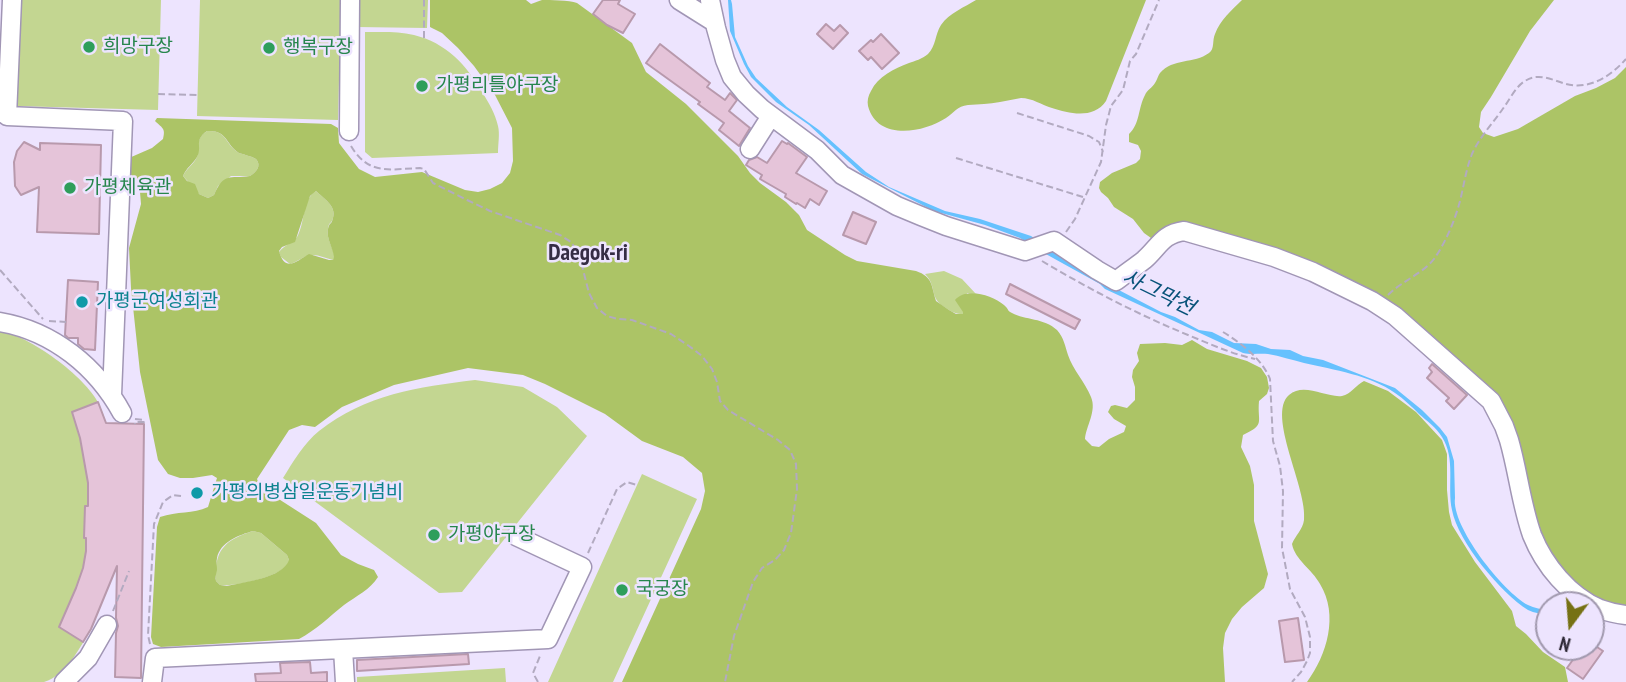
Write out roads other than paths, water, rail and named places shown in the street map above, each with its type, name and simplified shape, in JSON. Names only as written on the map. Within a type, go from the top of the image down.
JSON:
[{"type":"street","points":[[12,0],[8,116],[123,121],[112,395]]},
{"type":"street","points":[[349,131],[350,0]]},
{"type":"street","points":[[679,0],[714,22]]},
{"type":"street","points":[[710,0],[724,60],[732,77],[746,94],[817,150],[842,175],[885,199],[946,226],[1025,251],[1054,241],[1116,281],[1146,258],[1165,237],[1184,231],[1274,257],[1313,272],[1395,316],[1491,401],[1506,433],[1532,535],[1544,559],[1570,590],[1600,609],[1626,615]]},
{"type":"street","points":[[750,149],[771,116]]},
{"type":"street","points":[[0,321],[34,331],[76,356],[94,373],[130,419]]},
{"type":"street","points":[[152,682],[155,658],[548,639],[582,566],[516,536]]},
{"type":"street","points":[[64,682],[88,658],[107,625]]},
{"type":"street","points":[[342,649],[345,682]]},
{"type":"water","points":[[728,0],[731,0],[732,4],[735,37],[756,78],[866,172],[889,187],[945,211],[1031,236],[1113,287],[1199,330],[1212,332],[1234,343],[1290,350],[1395,388],[1422,410],[1447,437],[1454,461],[1456,510],[1461,525],[1493,573],[1518,598],[1535,607],[1535,612],[1506,592],[1482,566],[1463,537],[1452,510],[1450,463],[1446,445],[1434,427],[1398,395],[1351,374],[1272,355],[1243,353],[1105,289],[1020,238],[934,211],[862,174],[809,125],[776,102],[751,77],[730,31]]},
{"type":"place","name":"희망구장","points":[[89,47]]},
{"type":"place","name":"행복구장","points":[[269,48]]},
{"type":"place","name":"가평리틀야구장","points":[[422,86]]},
{"type":"place","name":"가평체육관","points":[[70,188]]},
{"type":"place","name":"가평군여성회관","points":[[82,302]]},
{"type":"place","name":"가평의병삼일운동기념비","points":[[197,493]]},
{"type":"place","name":"가평야구장","points":[[434,535]]},
{"type":"place","name":"국궁장","points":[[622,590]]},
{"type":"district","name":"Daegok-ri","points":[[588,253]]},
{"type":"water label","name":"사그막천","points":[[1158,293]]}]
